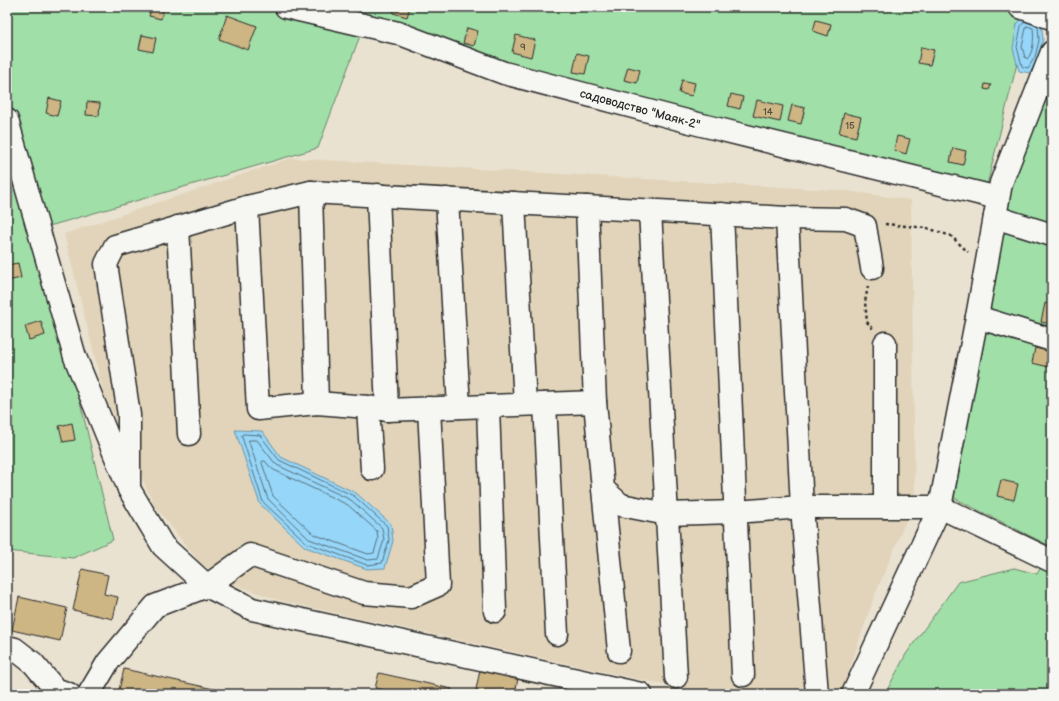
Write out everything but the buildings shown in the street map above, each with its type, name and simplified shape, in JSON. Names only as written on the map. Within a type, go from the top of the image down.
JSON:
[{"type":"street","name":"садоводство \"Маяк-2\"","points":[[286,7],[398,34],[504,73],[698,124],[996,208],[1052,235]]},
{"type":"street","points":[[1020,7],[1051,17]]},
{"type":"street","points":[[853,694],[940,507],[1001,183],[1052,52]]},
{"type":"street","points":[[7,120],[75,357],[129,489],[163,546],[207,586],[252,609],[604,690],[641,694]]},
{"type":"street","points":[[129,489],[130,415],[106,264],[115,246],[178,227],[247,207],[311,192],[787,218],[846,219],[865,226],[872,268]]},
{"type":"street","points":[[311,192],[317,403]]},
{"type":"street","points":[[372,469],[378,409],[378,195]]},
{"type":"street","points":[[447,199],[459,407]]},
{"type":"street","points":[[514,203],[557,634]]},
{"type":"street","points":[[247,207],[258,409],[317,403],[378,409],[595,402]]},
{"type":"street","points":[[587,207],[595,402],[619,651]]},
{"type":"street","points":[[650,210],[676,677]]},
{"type":"street","points":[[722,214],[743,675]]},
{"type":"street","points":[[787,218],[802,507],[817,694]]},
{"type":"street","points":[[178,227],[189,434]]},
{"type":"street","points":[[977,316],[1052,340]]},
{"type":"street","points":[[885,343],[885,507]]},
{"type":"street","points":[[488,406],[495,611]]},
{"type":"street","points":[[88,694],[108,662],[155,606],[207,586],[250,555],[364,593],[411,597],[438,585],[429,408]]},
{"type":"street","points":[[603,489],[621,505],[667,514],[735,512],[802,507],[940,507],[1052,561]]},
{"type":"street","points":[[7,647],[15,649],[34,663],[59,692]]},
{"type":"path","points":[[865,226],[885,224],[927,228],[951,236],[967,252],[987,259]]},
{"type":"path","points":[[872,268],[865,302],[867,322],[885,343]]},
{"type":"shaded area","points":[[291,158],[848,191],[911,200],[915,499],[873,600],[841,694],[706,694],[281,601],[230,583],[199,562],[154,505],[104,394],[64,234]]},
{"type":"green space","points":[[7,7],[1031,7],[984,197],[361,33],[318,148],[39,229],[113,540],[73,558],[7,551]]},
{"type":"green space","points":[[1052,84],[1052,547],[954,498],[1010,180]]},
{"type":"green space","points":[[1052,548],[1052,694],[885,694],[906,654],[958,582],[1014,568],[1037,574]]},
{"type":"water","points":[[1025,15],[1041,21],[1043,39],[1038,59],[1030,73],[1019,71],[1013,48],[1017,24]]},
{"type":"water","points":[[235,430],[262,431],[281,457],[356,493],[391,524],[393,541],[385,568],[367,569],[305,547],[260,504]]}]
